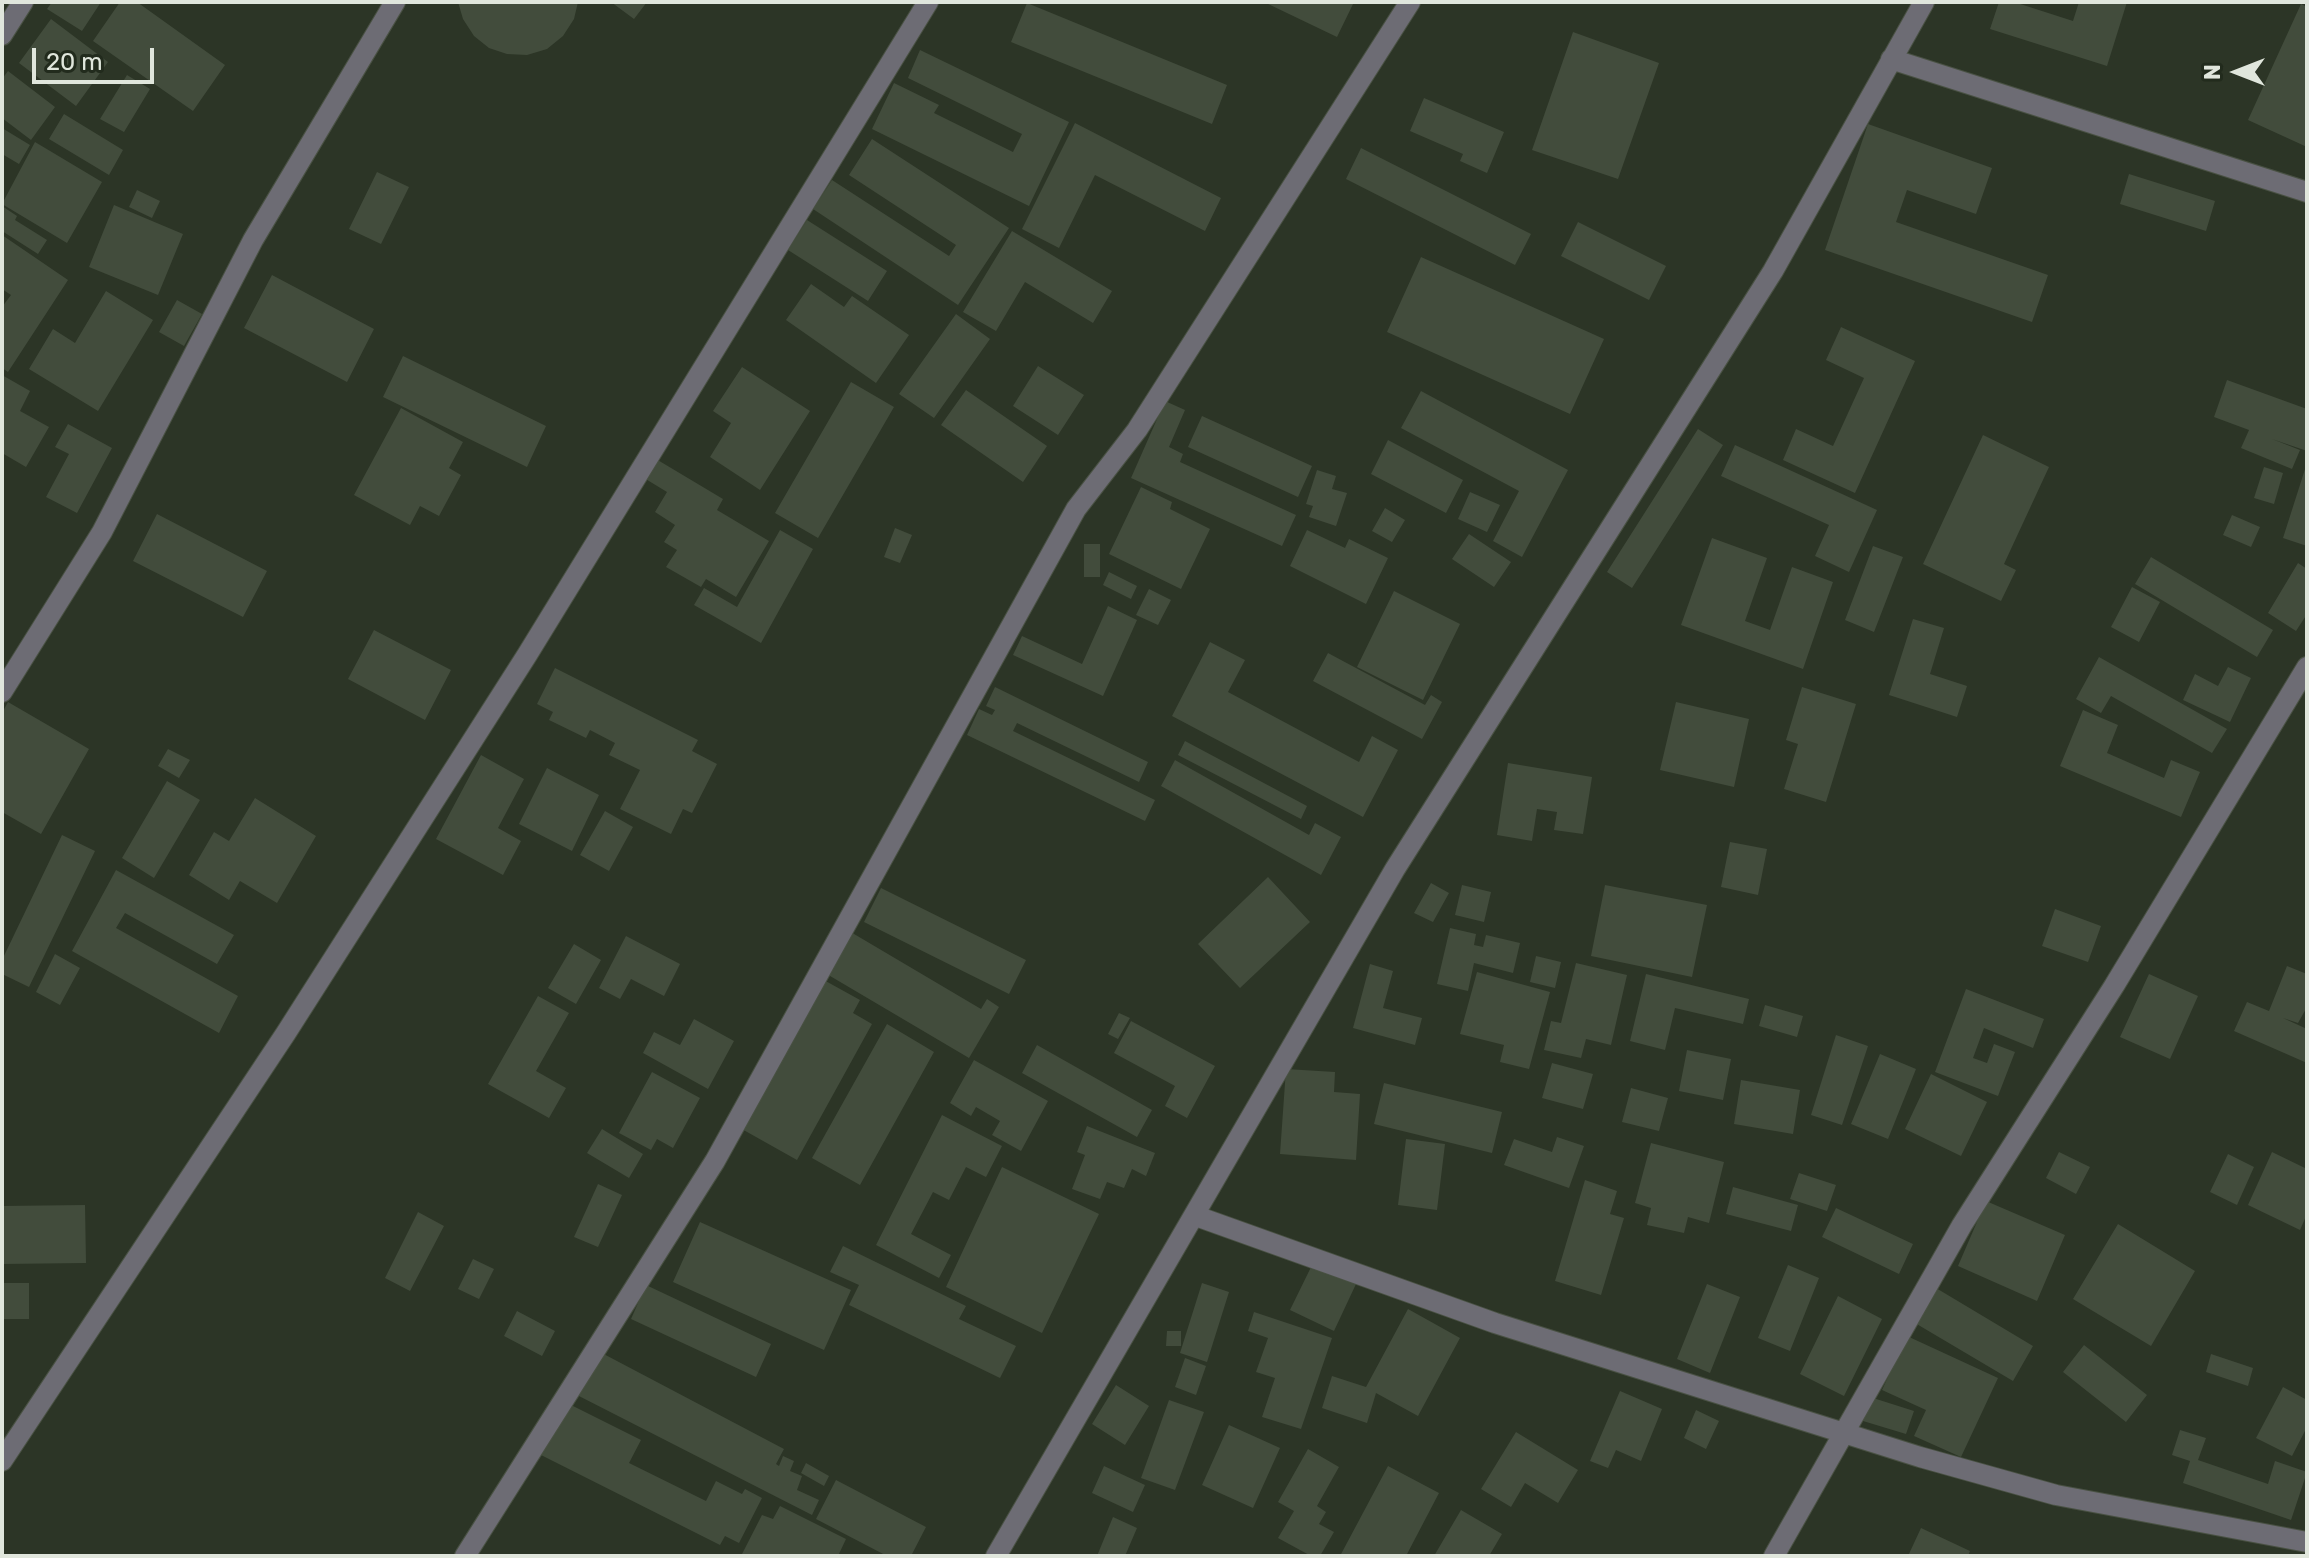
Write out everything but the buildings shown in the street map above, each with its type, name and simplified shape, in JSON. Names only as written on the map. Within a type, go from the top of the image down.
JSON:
[{"type":"street","points":[[2,35],[23,2]]},
{"type":"street","points":[[2,692],[102,532],[253,240],[395,2]]},
{"type":"street","points":[[2,1461],[286,1033],[527,655],[928,2]]},
{"type":"street","points":[[465,1556],[715,1161],[1076,509],[1137,430],[1410,2]]},
{"type":"street","points":[[996,1556],[1395,869],[1773,271],[1924,2]]},
{"type":"street","points":[[1891,59],[2307,192]]},
{"type":"street","points":[[1774,1556],[1962,1225],[2114,986],[2307,667]]},
{"type":"street","points":[[1196,1216],[1495,1323],[2056,1495],[2307,1542]]}]
